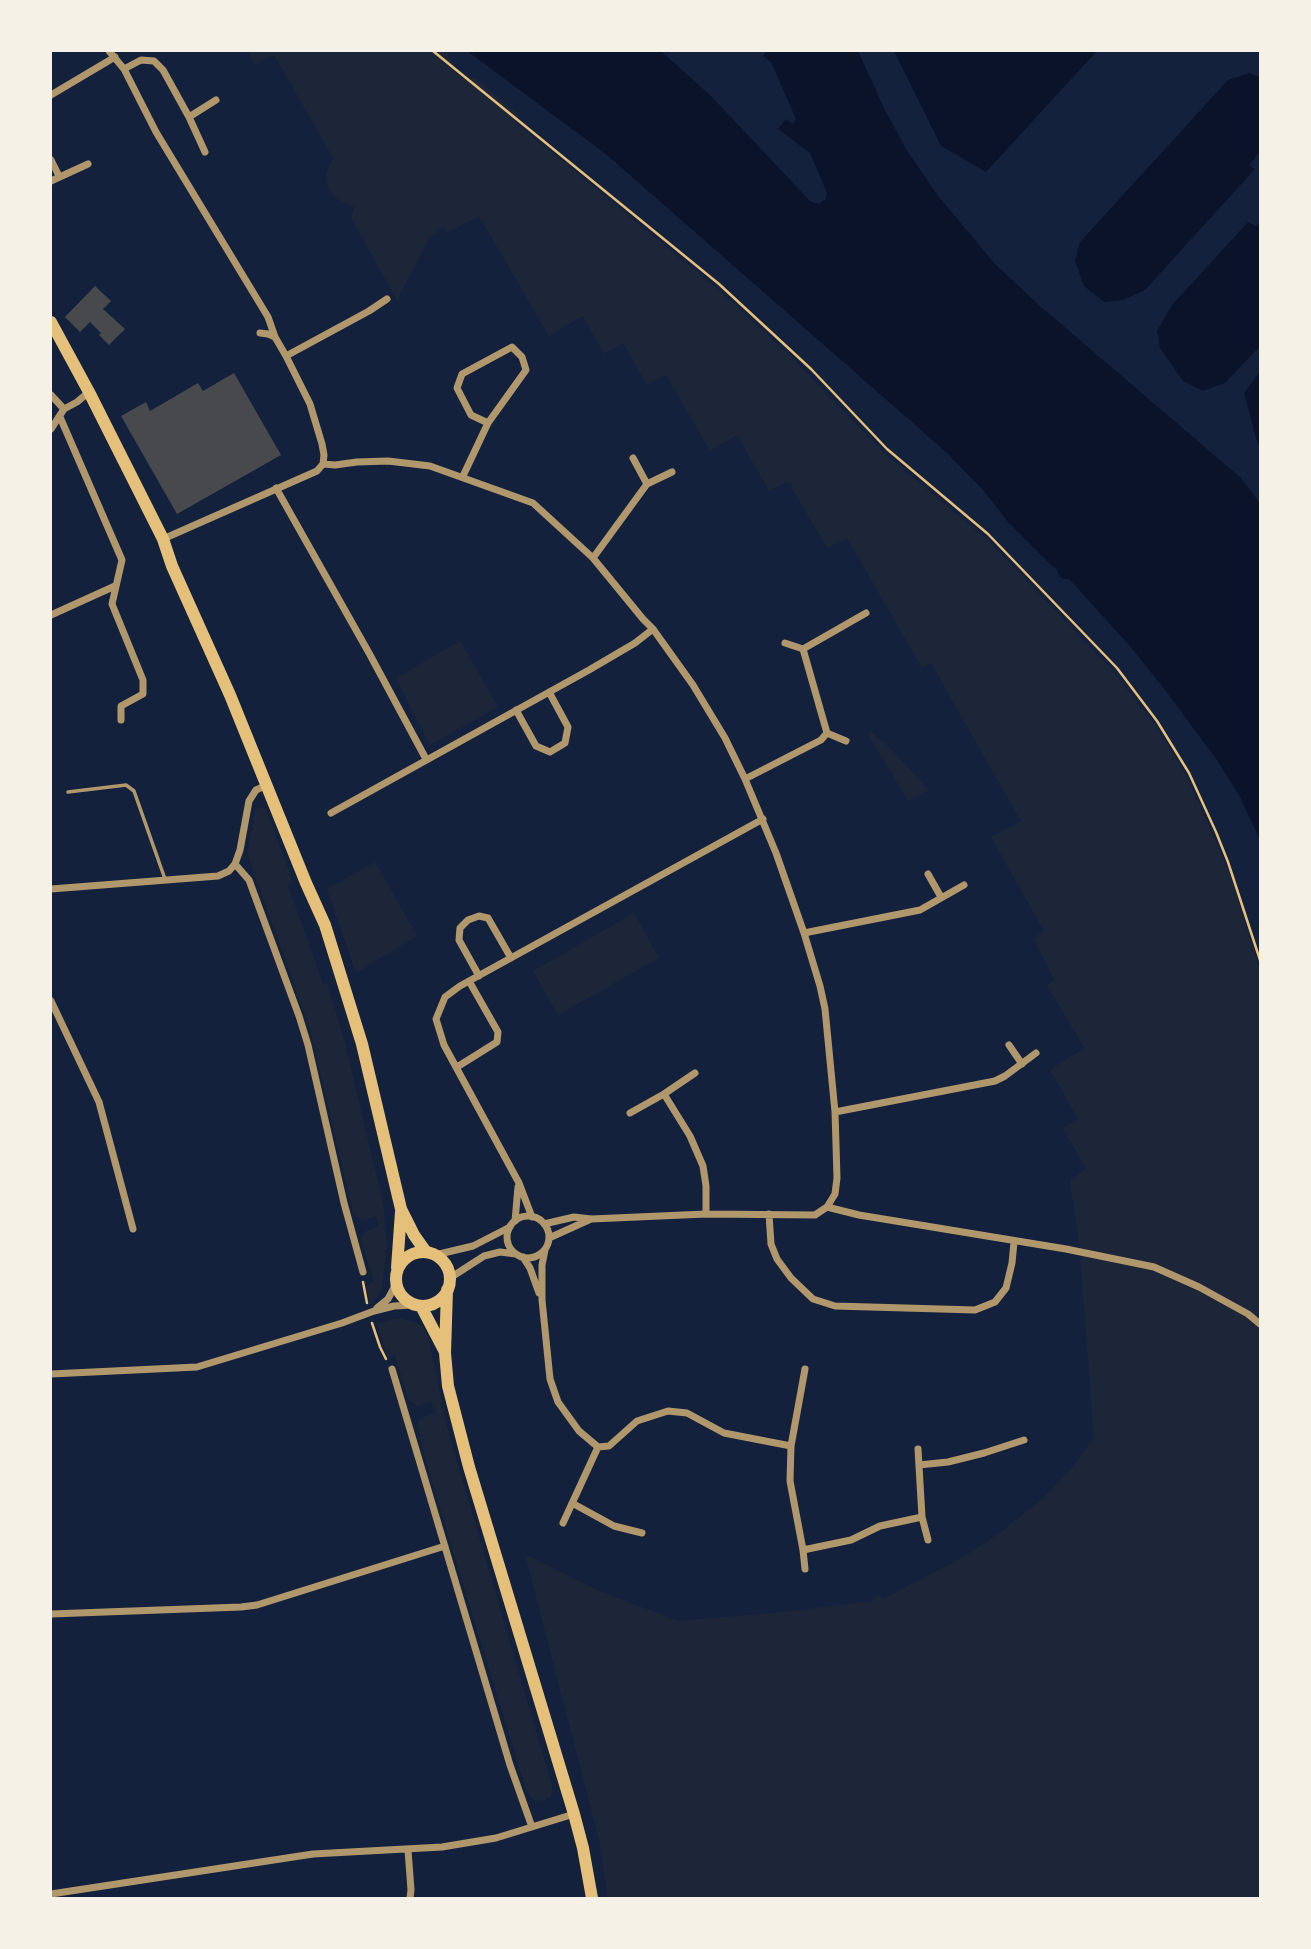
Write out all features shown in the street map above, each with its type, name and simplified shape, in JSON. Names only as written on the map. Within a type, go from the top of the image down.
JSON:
[{"type":"main road","points":[[51,322],[163,539],[172,566],[230,695],[325,925],[354,1014],[401,1209],[414,1235],[446,1265],[449,1284],[445,1353],[448,1386],[469,1467],[574,1814],[592,1898]]},
{"type":"main road","points":[[401,1209],[397,1279],[403,1297],[418,1305],[445,1353]]},
{"type":"main road","points":[[397,1279],[400,1265],[406,1258],[414,1253],[431,1253]]},
{"type":"main road","points":[[418,1305],[436,1303],[449,1284]]},
{"type":"street","points":[[51,95],[112,54],[124,69],[156,132],[268,317],[275,337],[310,404],[322,444],[323,464],[317,471],[163,539]]},
{"type":"street","points":[[124,69],[141,60],[154,61],[163,70],[205,152]]},
{"type":"street","points":[[189,117],[216,100]]},
{"type":"street","points":[[51,160],[59,176]]},
{"type":"street","points":[[51,181],[88,164]]},
{"type":"street","points":[[286,356],[387,299]]},
{"type":"street","points":[[260,334],[275,337]]},
{"type":"street","points":[[463,476],[488,423],[526,370],[522,357],[512,347],[462,374],[457,388],[471,415],[488,423]]},
{"type":"street","points":[[51,429],[64,409],[89,392]]},
{"type":"street","points":[[51,395],[64,409]]},
{"type":"street","points":[[60,417],[122,561],[112,604],[143,680],[143,694],[121,706],[121,720]]},
{"type":"street","points":[[633,458],[648,484]]},
{"type":"street","points":[[323,464],[388,461],[430,466],[463,476],[533,503],[593,558],[653,629],[693,685],[725,738],[763,819],[820,986],[825,1009],[835,1112],[837,1178],[835,1194],[827,1207],[815,1215],[706,1214],[592,1219],[574,1217],[544,1224]]},
{"type":"street","points":[[593,558],[648,484],[672,472]]},
{"type":"street","points":[[276,488],[426,759]]},
{"type":"street","points":[[51,615],[115,586]]},
{"type":"street","points":[[785,643],[803,649],[866,613]]},
{"type":"street","points":[[331,813],[635,643],[653,629]]},
{"type":"street","points":[[803,649],[827,733]]},
{"type":"street","points":[[516,710],[536,746],[550,752],[565,743],[568,727],[549,692]]},
{"type":"street","points":[[745,779],[821,740],[827,733]]},
{"type":"street","points":[[827,733],[846,741]]},
{"type":"street","points":[[51,889],[218,876],[229,871],[235,864],[249,802],[256,790],[267,785]]},
{"type":"street","points":[[532,1217],[519,1183],[444,1045],[436,1019],[445,998],[469,981],[763,819]]},
{"type":"street","points":[[235,864],[249,880],[299,1016],[363,1272]]},
{"type":"street","points":[[928,874],[942,897]]},
{"type":"street","points":[[804,933],[919,910],[964,885]]},
{"type":"street","points":[[479,976],[459,940],[460,928],[468,920],[480,916],[488,918],[511,958]]},
{"type":"street","points":[[457,1067],[497,1042],[498,1032],[469,981]]},
{"type":"street","points":[[51,1001],[99,1102],[133,1229]]},
{"type":"street","points":[[1009,1045],[1021,1064]]},
{"type":"street","points":[[835,1112],[995,1081],[1036,1053]]},
{"type":"street","points":[[630,1113],[695,1073]]},
{"type":"street","points":[[664,1094],[690,1136],[706,1174],[706,1214]]},
{"type":"street","points":[[519,1183],[508,1233],[509,1245],[530,1268],[542,1300]]},
{"type":"street","points":[[827,1207],[1154,1267],[1199,1287],[1248,1314],[1260,1324]]},
{"type":"street","points":[[769,1214],[771,1244],[777,1259],[813,1300],[835,1306],[975,1310],[995,1302],[1006,1288],[1014,1242]]},
{"type":"street","points":[[431,1253],[473,1245],[526,1216],[544,1224],[549,1238],[542,1265],[542,1300],[550,1379],[558,1402],[579,1431],[598,1447],[609,1446],[637,1421],[668,1411],[687,1413],[724,1433],[791,1446]]},
{"type":"street","points":[[549,1238],[592,1219]]},
{"type":"street","points":[[449,1284],[484,1256],[500,1252],[535,1257],[545,1250]]},
{"type":"street","points":[[374,1311],[388,1299],[397,1279]]},
{"type":"street","points":[[51,1374],[197,1367],[374,1311],[394,1306],[418,1305]]},
{"type":"street","points":[[392,1369],[510,1765],[532,1827]]},
{"type":"street","points":[[805,1369],[791,1446],[790,1481],[806,1569]]},
{"type":"street","points":[[919,1465],[948,1462],[1024,1440]]},
{"type":"street","points":[[563,1523],[598,1447]]},
{"type":"street","points":[[918,1449],[922,1517],[928,1540]]},
{"type":"street","points":[[572,1503],[614,1526],[642,1534]]},
{"type":"street","points":[[803,1550],[850,1540],[880,1526],[922,1517]]},
{"type":"street","points":[[51,1615],[257,1605],[445,1546]]},
{"type":"street","points":[[51,1894],[313,1854],[408,1850],[477,1842],[574,1814]]},
{"type":"street","points":[[408,1850],[410,1898]]},
{"type":"lane","points":[[68,792],[126,785],[134,791],[166,881]]},
{"type":"path","points":[[433,51],[719,284],[811,369],[887,449],[988,534],[1117,668],[1157,721],[1189,773],[1224,852],[1260,960]]},
{"type":"shaded area","points":[[247,51],[447,51],[455,72],[463,79],[476,78],[520,116],[515,122],[719,290],[788,354],[884,453],[988,540],[1112,670],[1155,725],[1187,777],[1229,872],[1260,970],[1260,1898],[608,1898],[599,1840],[525,1554],[600,1591],[678,1621],[774,1613],[872,1601],[876,1594],[885,1598],[963,1557],[1040,1501],[1072,1468],[1094,1437],[1079,1241],[1070,1180],[1086,1169],[1063,1128],[1078,1119],[1050,1070],[1084,1048],[1047,985],[1055,981],[1033,938],[1044,931],[991,837],[1021,821],[931,663],[922,668],[847,538],[827,548],[788,481],[769,491],[737,435],[710,451],[666,375],[647,385],[623,343],[604,354],[583,316],[549,336],[479,216],[447,233],[443,227],[430,237],[397,300],[351,218],[354,207],[340,201],[328,187],[327,172],[333,158],[274,55],[255,65]]},
{"type":"shaded area","points":[[467,51],[661,51],[711,96],[811,202],[819,204],[826,199],[827,193],[810,153],[778,129],[786,119],[793,124],[796,119],[771,62],[763,56],[766,51],[858,51],[906,149],[938,196],[994,263],[1039,305],[1241,478],[1260,503],[1260,840],[1239,795],[1217,760],[1129,645],[1069,579],[1059,576],[1056,568],[1008,522],[984,491],[946,452],[607,155]]},
{"type":"shaded area","points":[[894,51],[1097,51],[986,172],[941,146]]},
{"type":"shaded area","points":[[1249,73],[1260,77],[1260,152],[1249,165],[1255,169],[1145,290],[1123,300],[1104,302],[1084,286],[1075,261],[1080,242],[1228,80]]},
{"type":"shaded area","points":[[1248,222],[1256,226],[1260,222],[1260,346],[1225,383],[1203,391],[1183,381],[1160,348],[1157,331],[1172,305]]},
{"type":"shaded area","points":[[1260,372],[1260,446],[1244,393]]},
{"type":"shaded area","points":[[460,641],[498,707],[430,745],[396,678]]},
{"type":"shaded area","points":[[871,732],[887,745],[929,790],[908,801],[868,734]]},
{"type":"shaded area","points":[[263,807],[293,882],[288,885],[323,984],[327,983],[345,1043],[383,1204],[387,1245],[383,1280],[381,1291],[371,1306],[366,1286],[374,1282],[361,1239],[366,1231],[379,1226],[376,1216],[364,1219],[353,1213],[310,1029],[248,856],[255,811]]},
{"type":"shaded area","points":[[375,862],[417,936],[356,973],[327,889]]},
{"type":"shaded area","points":[[634,913],[659,958],[558,1015],[533,971]]},
{"type":"shaded area","points":[[395,1319],[420,1324],[428,1336],[446,1424],[552,1786],[551,1796],[543,1801],[534,1800],[526,1789],[427,1466],[417,1424],[421,1418],[435,1413],[431,1402],[417,1406],[408,1400],[395,1355],[388,1357],[377,1324]]},
{"type":"building","points":[[95,286],[111,301],[103,309],[125,329],[109,345],[90,322],[80,332],[65,317]]},
{"type":"building","points":[[234,373],[281,455],[177,514],[121,416],[146,402],[150,411],[198,383],[203,391]]}]
